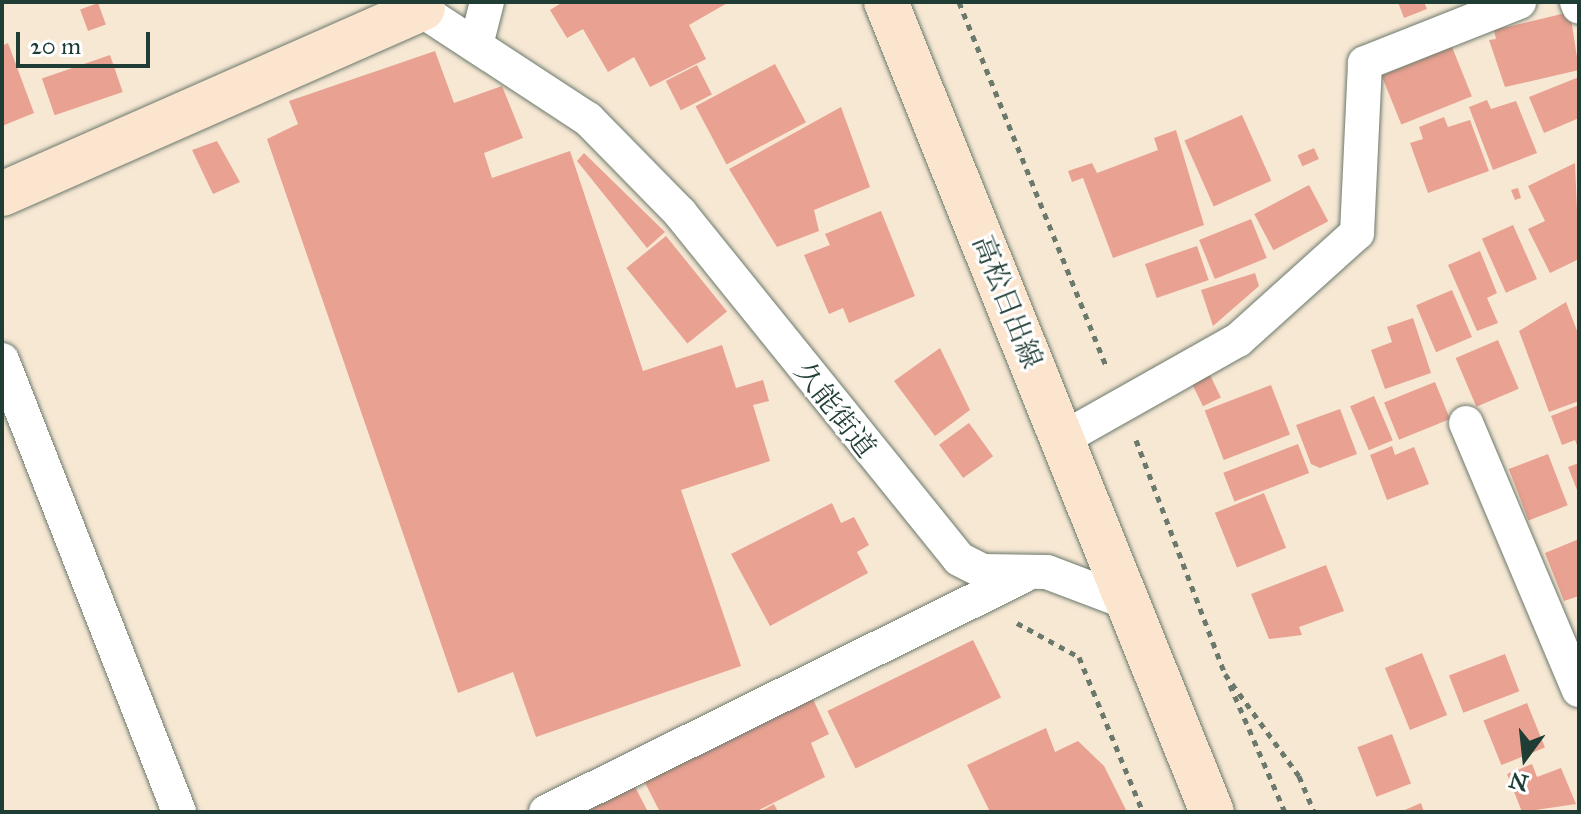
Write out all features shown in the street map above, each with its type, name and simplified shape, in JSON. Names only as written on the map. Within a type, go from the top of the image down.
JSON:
[{"type":"main road","name":"高松日出線","points":[[886,2],[1126,602]]},
{"type":"main road","points":[[2,194],[416,5]]},
{"type":"main road","points":[[1126,602],[1212,812]]},
{"type":"street","points":[[476,45],[487,2]]},
{"type":"street","points":[[1062,439],[1238,340],[1357,233],[1365,63],[1519,2]]},
{"type":"street","name":"久能街道","points":[[416,5],[588,119],[680,213],[934,537],[983,571],[1068,578],[1126,602]]},
{"type":"street","points":[[2,360],[179,812]]},
{"type":"street","points":[[1466,423],[1579,690]]},
{"type":"street","points":[[546,812],[1029,573]]},
{"type":"path","points":[[1004,618],[1066,644],[1079,657],[1143,812]]},
{"type":"path","points":[[1225,674],[1285,812]]},
{"type":"building","points":[[563,2],[729,2],[689,25],[706,59],[650,87],[634,57],[608,72],[583,29],[567,38],[550,10]]},
{"type":"building","points":[[1398,2],[1424,2],[1427,9],[1404,18]]},
{"type":"building","points":[[98,3],[106,25],[88,31],[80,9]]},
{"type":"building","points":[[1570,12],[1579,70],[1505,87],[1489,40],[1496,39],[1494,30]]},
{"type":"building","points":[[8,43],[34,113],[2,126],[2,46]]},
{"type":"building","points":[[1452,47],[1472,96],[1401,125],[1382,75]]},
{"type":"building","points":[[435,51],[454,103],[502,86],[523,138],[484,153],[492,178],[570,151],[643,371],[722,345],[736,388],[763,380],[769,401],[753,405],[770,461],[681,490],[741,666],[536,737],[513,672],[458,693],[267,139],[298,124],[289,101]]},
{"type":"building","points":[[110,55],[123,92],[55,115],[42,78]]},
{"type":"building","points":[[775,64],[806,122],[727,165],[696,106]]},
{"type":"building","points":[[697,65],[712,94],[681,110],[666,81]]},
{"type":"building","points":[[1579,77],[1579,118],[1544,133],[1529,97]]},
{"type":"building","points":[[1487,100],[1491,109],[1516,101],[1537,153],[1493,170],[1469,107]]},
{"type":"building","points":[[841,107],[870,187],[814,210],[819,231],[777,247],[729,169]]},
{"type":"building","points":[[1242,115],[1271,181],[1214,206],[1184,141]]},
{"type":"building","points":[[1444,117],[1448,127],[1470,120],[1489,171],[1428,193],[1410,143],[1423,139],[1419,127]]},
{"type":"building","points":[[1176,130],[1204,225],[1113,258],[1083,178],[1072,182],[1068,171],[1092,163],[1097,173],[1158,150],[1154,138]]},
{"type":"building","points":[[217,141],[240,182],[213,194],[192,150]]},
{"type":"building","points":[[1314,148],[1319,159],[1302,166],[1298,155]]},
{"type":"building","points":[[584,153],[665,232],[647,248],[577,161]]},
{"type":"building","points":[[1575,163],[1579,259],[1550,273],[1528,229],[1545,221],[1528,186]]},
{"type":"building","points":[[1309,185],[1328,221],[1274,250],[1254,214]]},
{"type":"building","points":[[1518,188],[1521,198],[1515,200],[1511,190]]},
{"type":"building","points":[[881,211],[915,296],[849,323],[843,308],[829,314],[804,255],[830,245],[825,234]]},
{"type":"building","points":[[1251,219],[1267,258],[1215,279],[1199,240]]},
{"type":"building","points":[[1513,225],[1537,279],[1506,293],[1482,239]]},
{"type":"building","points":[[666,236],[727,311],[687,343],[626,268]]},
{"type":"building","points":[[1197,246],[1209,280],[1157,298],[1145,264]]},
{"type":"building","points":[[1480,251],[1497,293],[1487,298],[1498,323],[1477,331],[1448,265]]},
{"type":"building","points":[[1255,273],[1259,286],[1213,326],[1201,290]]},
{"type":"building","points":[[1452,290],[1472,337],[1436,352],[1416,305]]},
{"type":"building","points":[[1566,302],[1579,336],[1579,401],[1549,412],[1519,331]]},
{"type":"building","points":[[1413,318],[1431,373],[1385,389],[1371,350],[1392,342],[1387,327]]},
{"type":"building","points":[[1498,340],[1519,389],[1476,407],[1456,358]]},
{"type":"building","points":[[940,348],[970,410],[935,436],[894,381]]},
{"type":"building","points":[[1210,375],[1221,397],[1203,406],[1192,384]]},
{"type":"building","points":[[1435,382],[1450,419],[1399,440],[1384,403]]},
{"type":"building","points":[[1271,385],[1290,434],[1224,460],[1205,410]]},
{"type":"building","points":[[1374,396],[1393,440],[1369,450],[1350,406]]},
{"type":"building","points":[[1579,405],[1579,450],[1575,440],[1562,445],[1551,416]]},
{"type":"building","points":[[1340,409],[1357,454],[1320,468],[1311,464],[1296,425]]},
{"type":"building","points":[[969,423],[993,456],[963,478],[939,445]]},
{"type":"building","points":[[1298,444],[1309,473],[1234,502],[1223,473]]},
{"type":"building","points":[[1392,446],[1395,455],[1414,447],[1429,484],[1387,500],[1370,455]]},
{"type":"building","points":[[1548,454],[1568,505],[1528,520],[1509,469]]},
{"type":"building","points":[[1579,463],[1579,495],[1568,467]]},
{"type":"building","points":[[1264,493],[1286,548],[1237,568],[1215,513]]},
{"type":"building","points":[[832,503],[841,523],[854,517],[869,545],[857,552],[868,573],[770,626],[731,554]]},
{"type":"building","points":[[1579,539],[1579,596],[1564,601],[1545,553]]},
{"type":"building","points":[[1326,565],[1344,611],[1299,627],[1302,635],[1269,639],[1251,594]]},
{"type":"building","points":[[973,640],[1001,698],[855,769],[827,711]]},
{"type":"building","points":[[1422,653],[1447,715],[1410,730],[1385,668]]},
{"type":"building","points":[[1505,654],[1519,691],[1463,713],[1449,676]]},
{"type":"building","points":[[813,699],[829,734],[811,743],[825,777],[755,812],[660,812],[640,773]]},
{"type":"building","points":[[1527,703],[1545,748],[1501,765],[1483,721]]},
{"type":"building","points":[[1046,728],[1055,752],[1078,741],[1104,766],[1127,812],[990,812],[967,765]]},
{"type":"building","points":[[1392,734],[1411,783],[1376,797],[1357,747]]},
{"type":"building","points":[[1532,764],[1537,777],[1561,768],[1576,804],[1522,812],[1507,774]]},
{"type":"building","points":[[630,777],[648,812],[560,812]]},
{"type":"building","points":[[1421,803],[1424,812],[1400,812]]},
{"type":"building","points":[[774,804],[778,812],[759,812]]}]
